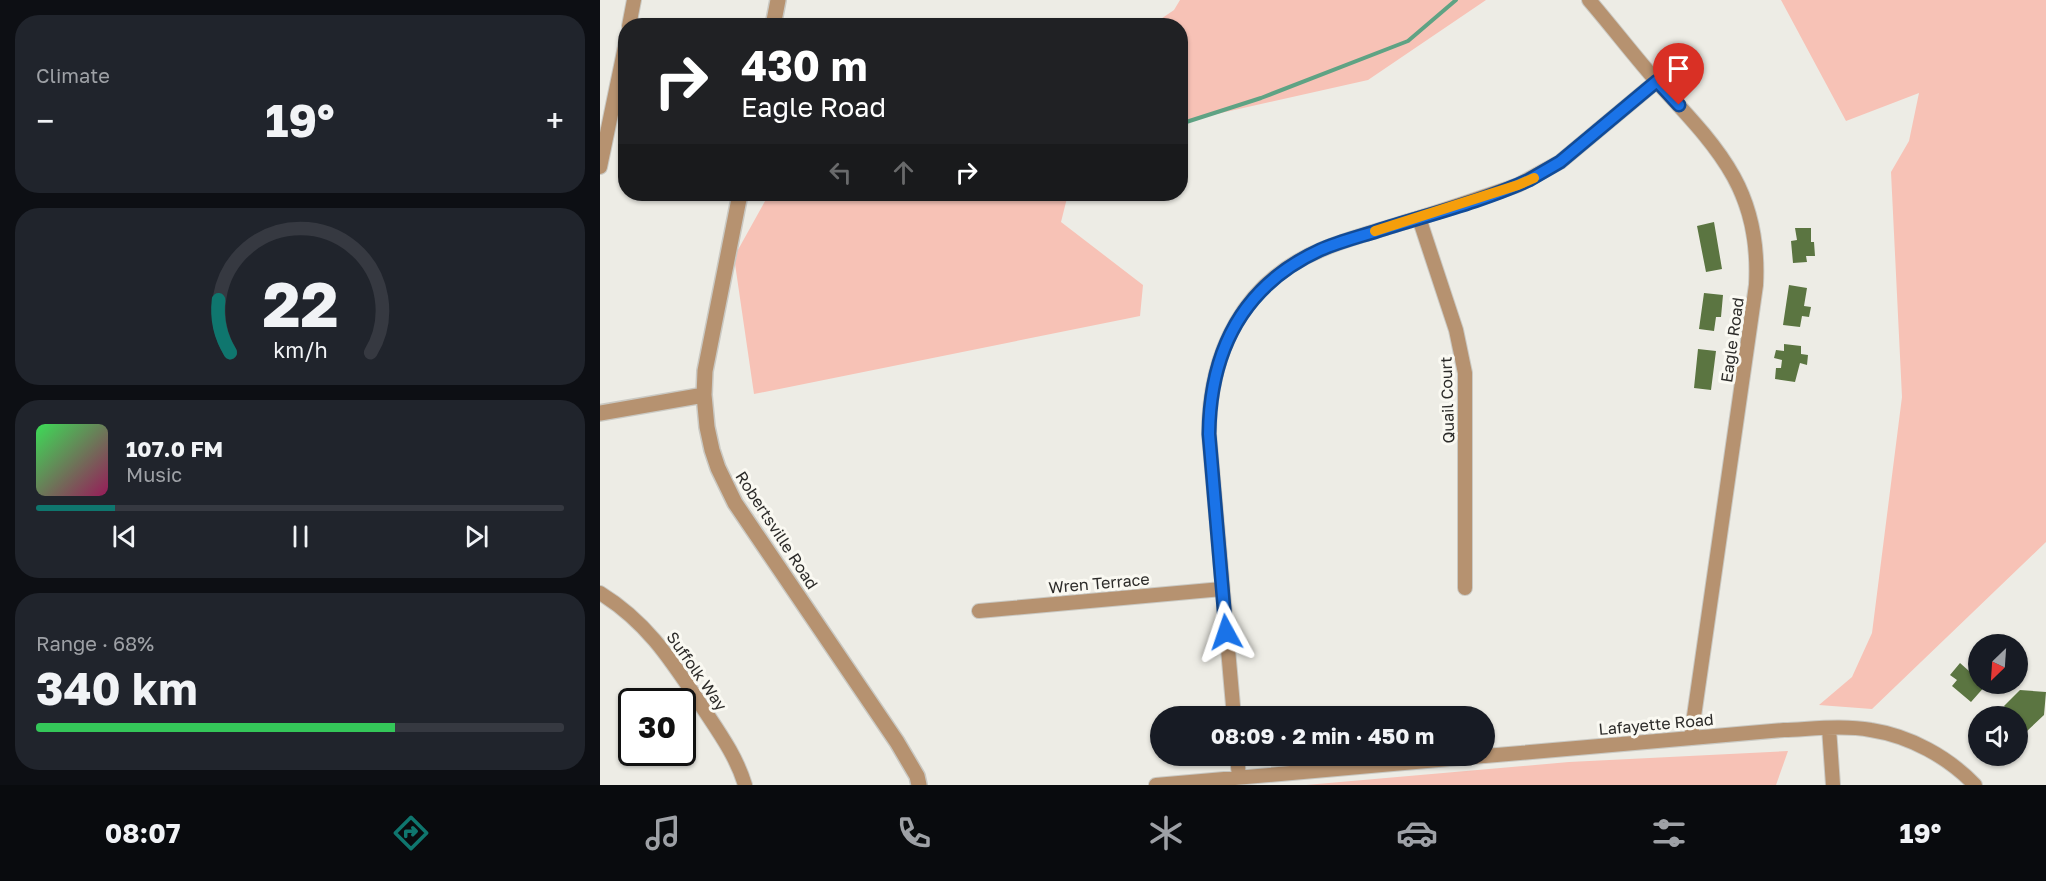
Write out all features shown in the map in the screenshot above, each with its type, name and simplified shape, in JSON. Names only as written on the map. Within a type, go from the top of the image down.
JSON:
[{"type":"street","points":[[631,18],[634,0]]},
{"type":"street","points":[[775,18],[778,0]]},
{"type":"street","name":"Eagle Road","points":[[1589,0],[1725,159],[1751,216],[1758,263],[1691,737]]},
{"type":"street","points":[[600,167],[606,109],[618,69]]},
{"type":"street","points":[[1233,706],[1209,434],[1209,409],[1217,365],[1235,325],[1250,303],[1270,282],[1294,264],[1322,249],[1518,185],[1544,172],[1560,162],[1657,81]]},
{"type":"street","name":"Robertsville Road","points":[[739,201],[705,370],[704,395],[712,450],[735,503],[897,742],[917,776],[919,785]]},
{"type":"street","name":"Quail Court","points":[[1419,218],[1456,330],[1464,363],[1465,588]]},
{"type":"street","points":[[600,413],[704,395]]},
{"type":"street","name":"Wren Terrace","points":[[979,611],[1222,589]]},
{"type":"street","name":"Suffolk Way","points":[[600,593],[635,618],[665,652],[731,750],[745,785]]},
{"type":"street","points":[[1829,728],[1833,785]]},
{"type":"street","name":"Lafayette Road","points":[[1495,755],[1691,737],[1829,728],[1869,729],[1903,739],[1940,757],[1975,785]]},
{"type":"street","points":[[1238,766],[1239,777]]},
{"type":"street","name":"Lafayette Road","points":[[1156,785],[1367,766]]},
{"type":"shaded area","points":[[1180,0],[1486,0],[1368,80],[1188,120],[1188,18],[1162,18],[1174,10]]},
{"type":"shaded area","points":[[1781,0],[2046,0],[2046,542],[1872,709],[1819,705],[1852,677],[1872,633],[1902,397],[1891,172],[1909,141],[1919,93],[1846,121]]},
{"type":"shaded area","points":[[765,201],[1066,201],[1061,222],[1143,285],[1140,316],[754,394],[734,257]]},
{"type":"shaded area","points":[[1788,751],[1776,785],[1306,785],[1569,762]]},
{"type":"building","points":[[1714,222],[1722,269],[1706,272],[1697,226]]},
{"type":"building","points":[[1795,228],[1811,228],[1811,242],[1814,242],[1815,256],[1806,256],[1807,262],[1793,263],[1791,241],[1797,240]]},
{"type":"building","points":[[1789,285],[1807,288],[1804,306],[1811,307],[1809,317],[1802,316],[1800,327],[1783,325]]},
{"type":"building","points":[[1704,293],[1723,295],[1721,317],[1716,317],[1714,331],[1699,329]]},
{"type":"building","points":[[1784,344],[1801,346],[1801,354],[1808,355],[1807,365],[1800,363],[1795,382],[1775,379],[1776,368],[1781,368],[1782,360],[1774,358],[1776,350],[1784,351]]},
{"type":"building","points":[[1698,349],[1716,351],[1711,390],[1694,388]]},
{"type":"building","points":[[1960,663],[1968,670],[1968,694],[1978,694],[1971,702],[1952,686],[1957,680],[1950,675]]},
{"type":"building","points":[[2028,691],[2046,692],[2044,715],[2028,730],[2028,706],[2004,706],[2016,694],[2028,694]]},
{"type":"waterway","points":[[1188,121],[1261,98],[1408,41],[1456,0]]},
{"type":"slow traffic","points":[[1375,231],[1534,178]]},
{"type":"route","points":[[1226,632],[1209,434],[1209,409],[1212,384],[1219,358],[1235,325],[1250,303],[1283,271],[1322,249],[1498,192],[1544,172],[1560,162],[1657,81],[1679,105]]}]
